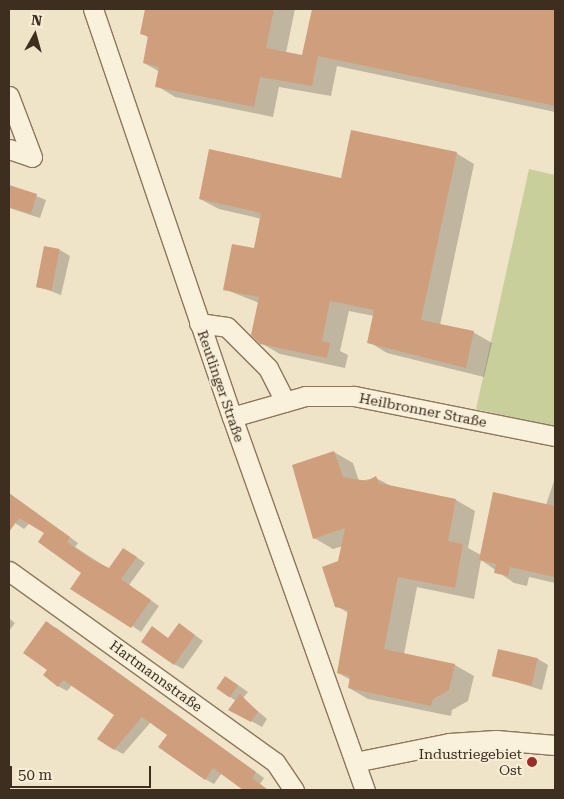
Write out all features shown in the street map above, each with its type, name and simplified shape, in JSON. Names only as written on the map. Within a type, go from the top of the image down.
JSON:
[{"type":"street","name":"Reutlinger Straße","points":[[93,9],[232,418],[365,790]]},
{"type":"street","points":[[9,96],[32,157],[9,149]]},
{"type":"street","points":[[199,323],[227,327],[268,368],[285,402]]},
{"type":"street","name":"Heilbronner Straße","points":[[232,418],[305,396],[354,396],[555,436]]},
{"type":"street","name":"Hartmannstraße","points":[[9,571],[275,762],[294,790]]},
{"type":"street","points":[[355,762],[449,743],[496,740],[555,745]]},
{"type":"green space","points":[[529,169],[555,175],[555,427],[476,409]]},
{"type":"building","points":[[145,9],[274,9],[266,48],[302,55],[312,9],[555,9],[555,106],[318,56],[312,86],[260,77],[254,107],[155,87],[159,67],[143,63],[148,36],[140,34]]},
{"type":"building","points":[[351,130],[457,152],[421,320],[474,331],[466,368],[367,343],[374,310],[330,301],[322,341],[330,343],[327,358],[260,344],[251,335],[259,297],[223,290],[232,244],[254,248],[261,213],[199,199],[209,149],[341,178]]},
{"type":"building","points":[[9,185],[37,194],[31,214],[9,207]]},
{"type":"building","points":[[44,246],[60,249],[52,290],[36,287]]},
{"type":"building","points":[[334,451],[343,477],[367,481],[376,476],[379,483],[456,499],[448,541],[463,544],[455,588],[398,577],[384,649],[455,664],[449,690],[433,699],[431,706],[348,688],[350,676],[337,673],[348,610],[335,607],[322,567],[338,561],[345,528],[313,539],[292,465]]},
{"type":"building","points":[[493,492],[555,506],[555,577],[510,567],[508,576],[494,573],[496,564],[479,560]]},
{"type":"building","points":[[9,493],[70,537],[67,542],[91,559],[109,568],[123,548],[137,557],[121,579],[151,600],[131,628],[70,589],[81,573],[38,542],[44,533],[19,518],[9,532]]},
{"type":"building","points":[[46,621],[256,772],[252,778],[268,790],[243,790],[213,768],[205,780],[158,747],[167,735],[142,717],[114,750],[97,739],[114,715],[63,680],[58,687],[43,675],[47,670],[23,653]]},
{"type":"building","points":[[179,623],[195,635],[174,665],[141,642],[152,626],[168,638]]},
{"type":"building","points":[[498,649],[538,658],[532,686],[492,676]]},
{"type":"building","points":[[225,676],[238,685],[230,697],[216,688]]},
{"type":"building","points":[[240,694],[258,712],[251,722],[228,710]]},
{"type":"place","name":"Industriegebiet Ost","points":[[532,762]]}]
